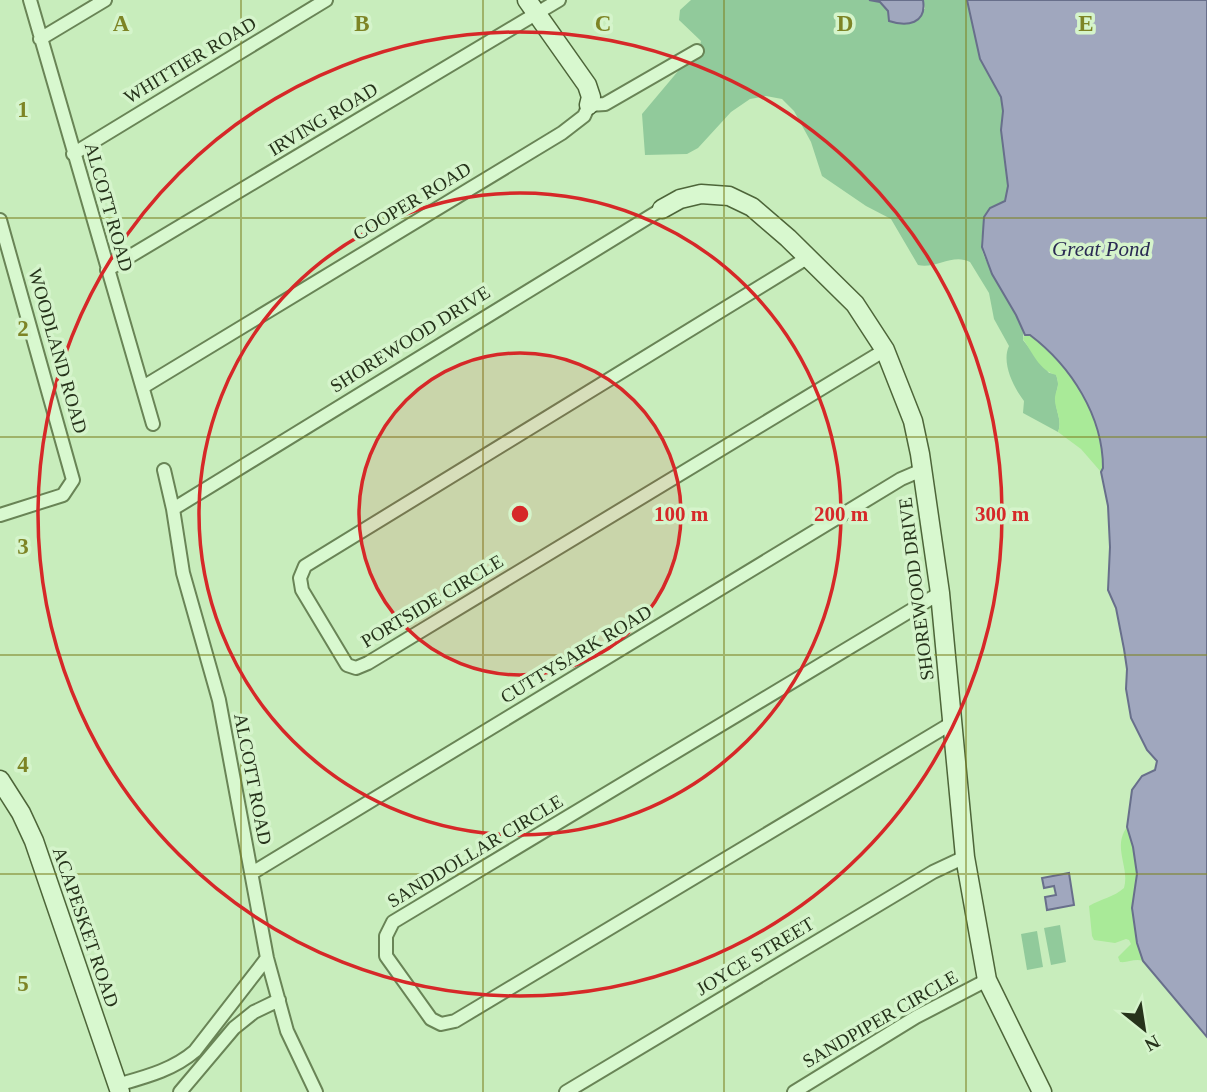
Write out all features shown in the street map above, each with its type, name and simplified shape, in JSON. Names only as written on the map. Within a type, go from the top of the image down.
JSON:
[{"type":"street","name":"ALCOTT ROAD","points":[[30,0],[153,424]]},
{"type":"street","points":[[40,39],[105,0]]},
{"type":"street","name":"WHITTIER ROAD","points":[[73,153],[327,0]]},
{"type":"street","name":"IRVING ROAD","points":[[107,270],[532,7],[559,0]]},
{"type":"street","points":[[532,7],[587,85],[591,97],[589,105],[606,104],[697,51]]},
{"type":"street","name":"COOPER ROAD","points":[[143,387],[562,133],[584,116],[589,105]]},
{"type":"street","name":"SHOREWOOD DRIVE","points":[[173,509],[680,199],[701,194],[729,196],[752,207],[788,238],[855,304],[885,350],[913,421],[940,593],[965,857],[987,980],[1036,1090]]},
{"type":"street","name":"WOODLAND ROAD","points":[[0,220],[73,473],[73,480],[67,491],[52,500],[0,515]]},
{"type":"street","name":"PORTSIDE CIRCLE","points":[[807,258],[304,566],[300,578],[302,590],[347,665],[356,668],[368,663],[885,350]]},
{"type":"street","name":"ALCOTT ROAD","points":[[164,470],[183,573],[219,700],[267,958],[287,1031],[316,1092]]},
{"type":"street","name":"CUTTYSARK ROAD","points":[[252,873],[901,479],[922,470]]},
{"type":"street","name":"SANDDOLLAR CIRCLE","points":[[940,593],[393,922],[386,936],[386,956],[431,1019],[441,1024],[455,1021],[952,723]]},
{"type":"street","name":"ACAPESKET ROAD","points":[[0,780],[21,813],[34,841],[118,1088]]},
{"type":"street","name":"JOYCE STREET","points":[[566,1092],[921,879],[965,857]]},
{"type":"street","points":[[118,1088],[184,1061],[195,1051],[267,958]]},
{"type":"street","name":"SANDPIPER CIRCLE","points":[[794,1092],[916,1017],[987,980]]},
{"type":"street","points":[[180,1092],[233,1028],[254,1012],[279,1000]]},
{"type":"shaded area","points":[[691,0],[875,0],[888,11],[925,9],[923,0],[967,0],[973,29],[1001,97],[1001,130],[1008,186],[1005,201],[992,208],[985,218],[982,250],[1014,308],[1023,331],[1023,340],[1049,373],[1056,374],[1056,401],[1060,423],[1058,432],[1023,413],[1024,401],[1016,389],[1008,367],[1009,346],[994,319],[989,293],[970,262],[957,259],[918,265],[891,219],[866,206],[822,176],[811,142],[794,111],[782,99],[766,96],[750,99],[731,112],[698,148],[687,154],[645,155],[642,114],[700,45],[701,41],[679,20],[680,10]]},
{"type":"shaded area","points":[[1060,925],[1066,962],[1051,965],[1044,928]]},
{"type":"shaded area","points":[[1037,931],[1043,967],[1027,970],[1021,934]]},
{"type":"sand","points":[[1025,335],[1030,335],[1045,347],[1082,394],[1091,411],[1102,449],[1101,472],[1081,449],[1058,432],[1060,423],[1055,401],[1058,384],[1056,375],[1045,370],[1037,360],[1023,339]]},
{"type":"sand","points":[[1127,827],[1137,874],[1132,908],[1137,943],[1143,961],[1120,962],[1118,957],[1131,944],[1129,940],[1115,943],[1094,940],[1089,906],[1124,888],[1121,842]]},
{"type":"water","points":[[869,0],[923,0],[922,14],[914,22],[896,23],[889,21],[888,11],[880,2]]},
{"type":"water","name":"Great Pond","points":[[967,0],[1207,0],[1207,1037],[1143,961],[1137,943],[1132,908],[1137,874],[1127,827],[1132,790],[1142,776],[1155,770],[1157,761],[1147,750],[1131,718],[1124,649],[1116,608],[1108,590],[1110,547],[1108,506],[1101,472],[1102,449],[1091,411],[1082,394],[1045,347],[1030,335],[1025,335],[992,274],[982,247],[984,217],[990,208],[1005,201],[1008,186],[1001,130],[1001,97],[980,59]]},
{"type":"water","points":[[1069,873],[1074,905],[1047,910],[1045,897],[1056,895],[1054,886],[1044,888],[1042,878]]}]
